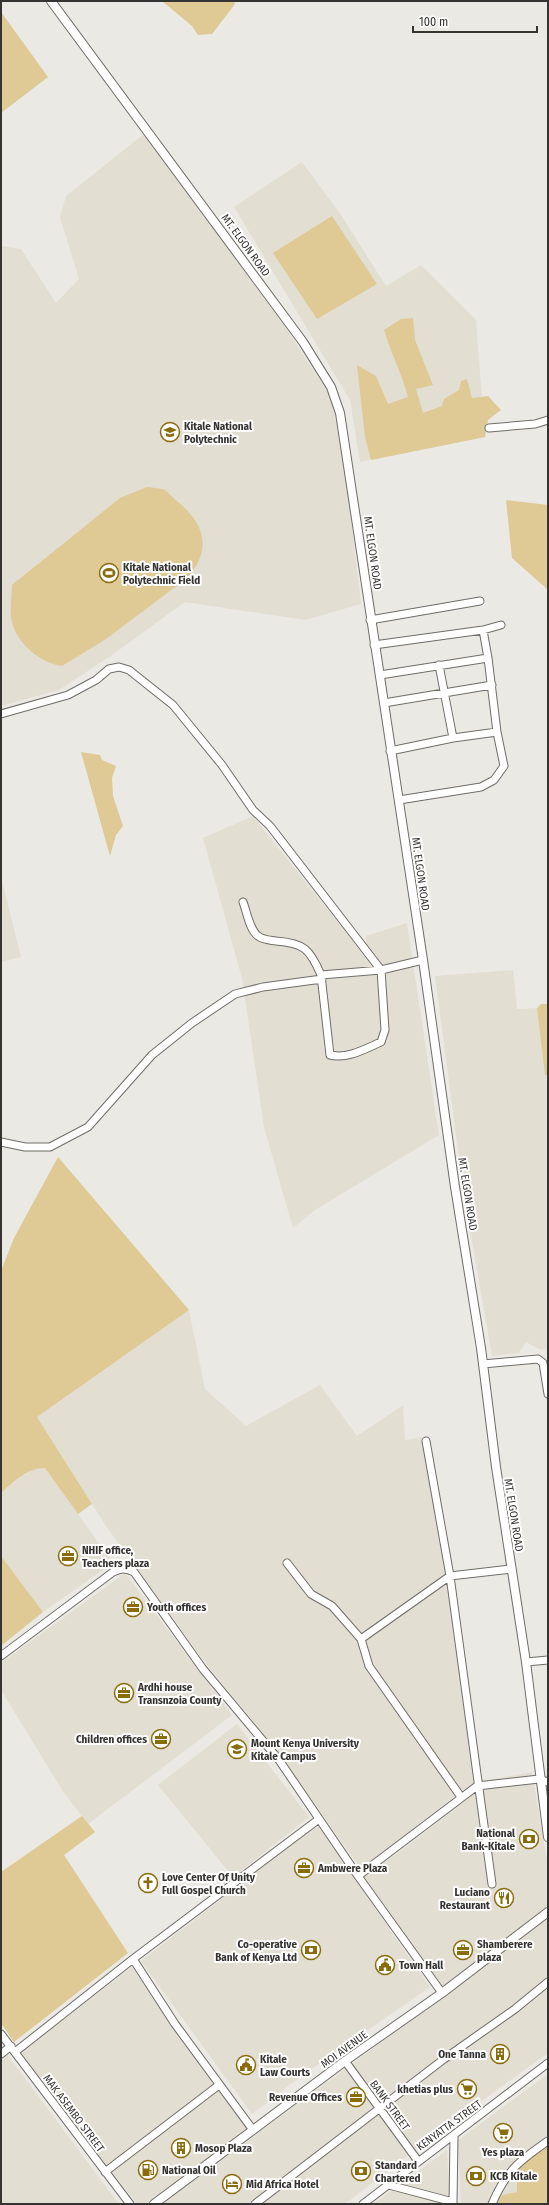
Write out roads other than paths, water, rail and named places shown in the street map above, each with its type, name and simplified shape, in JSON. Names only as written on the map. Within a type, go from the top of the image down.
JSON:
[{"type":"street","name":"MT. ELGON ROAD","points":[[52,1],[303,342],[331,387],[340,413],[347,450],[370,620],[399,800],[455,1187],[483,1364],[511,1569],[526,1662],[548,1837]]},
{"type":"street","points":[[489,428],[536,424],[548,420]]},
{"type":"street","points":[[370,620],[480,600]]},
{"type":"street","points":[[374,645],[483,630],[501,625]]},
{"type":"street","points":[[399,800],[481,787],[494,780],[504,766],[497,732],[492,685],[483,630]]},
{"type":"street","points":[[380,675],[488,658]]},
{"type":"street","points":[[439,666],[453,738]]},
{"type":"street","points":[[1,714],[68,695],[96,680],[109,669],[118,667],[128,670],[173,705],[201,737],[253,810],[270,826],[381,970],[384,1037],[381,1042],[339,1057],[330,1055],[322,977],[315,960],[296,942],[267,940],[259,937],[254,931],[243,902]]},
{"type":"street","points":[[384,703],[492,685]]},
{"type":"street","points":[[390,751],[453,738],[497,732]]},
{"type":"street","points":[[1,1142],[25,1146],[50,1147],[88,1126],[152,1055],[192,1023],[235,994],[263,987],[322,977],[381,970],[423,960]]},
{"type":"street","points":[[483,1364],[538,1359],[543,1363],[548,1394]]},
{"type":"street","points":[[426,1441],[450,1576],[477,1786],[492,1884]]},
{"type":"street","points":[[287,1563],[311,1594],[332,1606],[361,1638],[369,1666],[461,1797]]},
{"type":"street","points":[[1,1656],[113,1572],[127,1568],[134,1572],[203,1669],[279,1760],[358,1876],[442,1993]]},
{"type":"street","points":[[361,1638],[450,1576],[511,1569]]},
{"type":"street","points":[[526,1662],[548,1660]]},
{"type":"street","points":[[358,1876],[409,1839],[477,1786],[540,1779],[548,1782]]},
{"type":"street","points":[[1,2054],[13,2049],[319,1819]]},
{"type":"street","name":"MOI AVENUE","points":[[154,2204],[345,2061],[442,1993],[548,1912]]},
{"type":"street","points":[[133,1959],[175,2024],[253,2130]]},
{"type":"street","points":[[255,2204],[444,2059],[515,2009],[548,1982]]},
{"type":"street","name":"MAK ASEMBO STREET","points":[[1,2034],[130,2204]]},
{"type":"street","name":"BANK STREET","points":[[345,2061],[379,2110],[418,2161]]},
{"type":"street","name":"KENYATTA STREET","points":[[364,2204],[390,2185],[418,2161],[454,2136],[548,2063]]},
{"type":"street","points":[[105,2172],[219,2085]]},
{"type":"street","points":[[390,2185],[453,2203],[454,2136]]},
{"type":"street","points":[[492,2204],[504,2178],[514,2166],[548,2141]]},
{"type":"place","name":"Kitale National Polytechnic","points":[[170,432]]},
{"type":"place","name":"Kitale National Polytechnic Field","points":[[109,573]]},
{"type":"place","name":"NHIF office, Teachers plaza","points":[[68,1556]]},
{"type":"place","name":"Youth offices","points":[[133,1607]]},
{"type":"place","name":"Ardhi house Transnzoia County","points":[[124,1693]]},
{"type":"place","name":"Children offices","points":[[161,1739]]},
{"type":"place","name":"Mount Kenya University Kitale Campus","points":[[237,1749]]},
{"type":"place","name":"National Bank-Kitale","points":[[529,1839]]},
{"type":"place","name":"Ambwere Plaza","points":[[304,1868]]},
{"type":"place","name":"Love Center Of Unity Full Gospel Church","points":[[148,1883]]},
{"type":"place","name":"Luciano Restaurant","points":[[504,1898]]},
{"type":"place","name":"Co-operative Bank of Kenya Ltd","points":[[311,1950]]},
{"type":"place","name":"Shamberere plaza","points":[[463,1950]]},
{"type":"place","name":"Town Hall","points":[[385,1965]]},
{"type":"place","name":"One Tanna","points":[[500,2054]]},
{"type":"place","name":"Kitale Law Courts","points":[[246,2065]]},
{"type":"place","name":"khetias plus","points":[[467,2089]]},
{"type":"place","name":"Revenue Offices","points":[[356,2097]]},
{"type":"place","name":"Yes plaza","points":[[503,2133]]},
{"type":"place","name":"Mosop Plaza","points":[[181,2148]]},
{"type":"place","name":"National Oil","points":[[148,2170]]},
{"type":"place","name":"Standard Chartered","points":[[361,2171]]},
{"type":"place","name":"KCB Kitale","points":[[476,2176]]},
{"type":"place","name":"Mid Africa Hotel","points":[[232,2184]]}]
